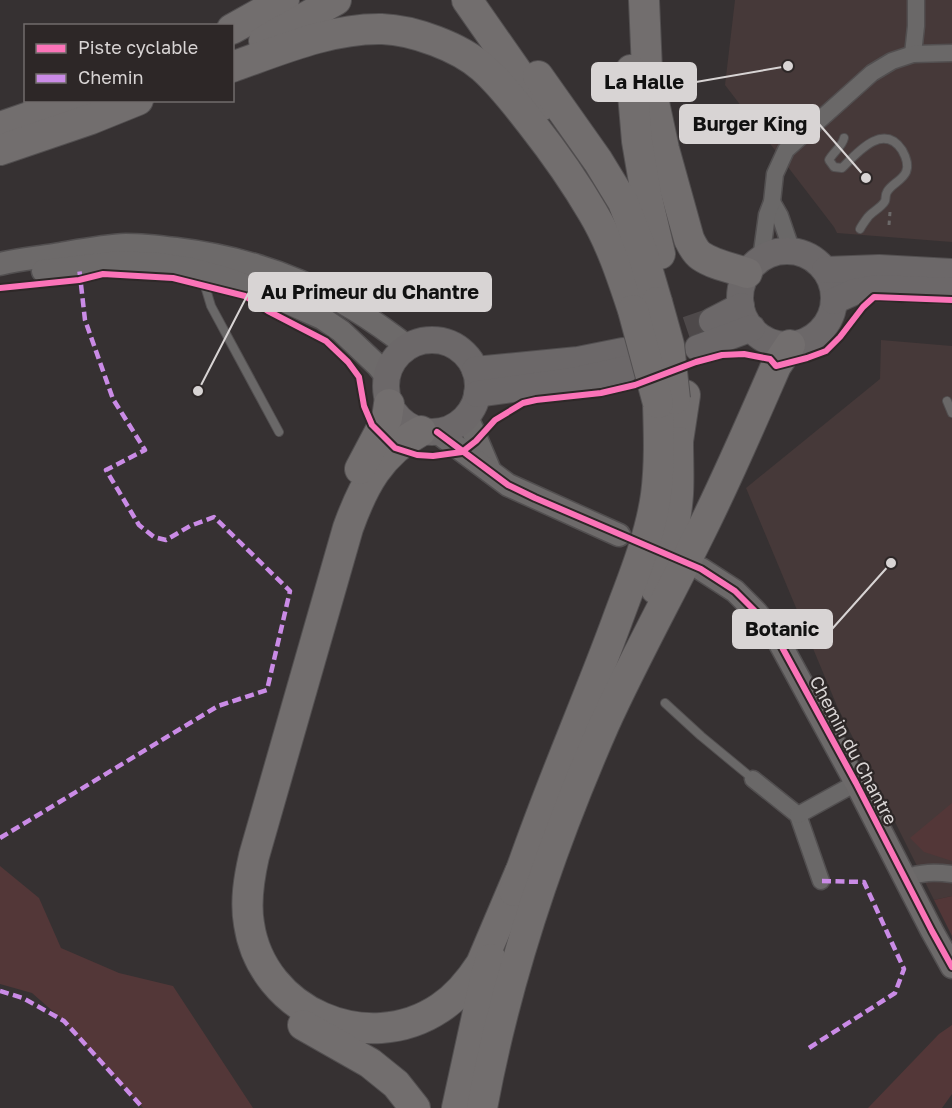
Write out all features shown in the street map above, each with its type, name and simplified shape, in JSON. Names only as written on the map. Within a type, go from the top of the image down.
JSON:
[{"type":"highway","points":[[234,28],[284,0]]},
{"type":"highway","points":[[234,57],[336,0]]},
{"type":"highway","points":[[467,0],[594,183],[616,223],[651,304]]},
{"type":"highway","points":[[484,0],[598,161],[623,202],[642,251],[651,304]]},
{"type":"highway","points":[[619,694],[664,568],[678,494],[678,441],[673,399],[653,351],[646,194],[637,141],[629,48],[628,0]]},
{"type":"highway","points":[[644,0],[647,70],[664,149],[689,239],[700,255],[718,264],[754,266]]},
{"type":"highway","points":[[234,66],[326,35],[381,29],[407,32],[456,51],[482,66],[506,91],[539,133],[594,214],[618,266],[651,304]]},
{"type":"highway","points":[[0,127],[72,102]]},
{"type":"highway","points":[[0,150],[133,102]]},
{"type":"highway","points":[[482,1108],[489,1066],[512,980],[551,858],[584,774],[619,694],[702,528],[776,366],[790,345]]},
{"type":"highway","points":[[388,390],[387,418],[349,493],[328,547],[240,860],[232,917],[244,968],[274,1006],[319,1035],[370,1063],[396,1084],[415,1108]]},
{"type":"highway","points":[[458,1108],[486,975],[520,872],[598,673],[647,536],[656,495],[660,455],[673,399]]},
{"type":"highway","points":[[429,431],[412,436],[395,448],[378,465],[358,500],[351,519],[254,856],[248,895],[248,924],[258,955],[265,968],[283,992],[294,1002],[322,1017],[354,1028],[369,1029],[401,1025],[439,1009],[454,997],[471,978],[481,964],[520,872]]},
{"type":"main road","points":[[0,264],[98,247],[128,245],[220,256],[291,277],[320,290],[356,310],[408,347]]},
{"type":"main road","points":[[781,251],[792,252],[810,257],[825,270],[832,285],[834,301],[832,312],[820,331],[801,343],[790,345],[769,341],[760,336],[746,317],[740,294],[742,283],[754,266],[771,254],[781,251]]},
{"type":"main road","points":[[0,275],[119,262],[159,264],[191,269],[257,289],[322,318],[342,331],[378,366],[397,416],[408,426],[429,431],[491,472],[507,486],[620,535]]},
{"type":"main road","points":[[825,270],[879,268],[952,272]]},
{"type":"main road","points":[[834,301],[854,292],[877,288],[952,291]]},
{"type":"main road","points":[[712,321],[746,317]]},
{"type":"main road","points":[[698,348],[746,317]]},
{"type":"main road","points":[[388,390],[391,365],[408,347],[426,341],[450,344],[470,383],[491,472]]},
{"type":"main road","points":[[470,383],[577,380],[625,360]]},
{"type":"main road","points":[[429,431],[453,427],[470,383]]},
{"type":"main road","name":"Chemin du Chantre","points":[[701,569],[735,591],[777,638],[952,967]]},
{"type":"street","points":[[913,54],[916,0]]},
{"type":"street","points":[[754,266],[772,202],[775,174],[786,150],[872,73],[892,61],[913,54],[952,53]]},
{"type":"street","points":[[772,202],[780,216],[792,252]]},
{"type":"street","points":[[753,779],[798,815],[821,881]]},
{"type":"street","points":[[798,815],[856,783]]},
{"type":"street","points":[[905,878],[918,873],[952,874]]},
{"type":"lane","points":[[844,138],[843,144],[829,160],[834,167],[842,168],[870,142],[879,139],[892,141],[907,159],[906,171],[886,193],[885,201],[866,219],[860,229]]},
{"type":"lane","points":[[255,265],[230,266],[206,261],[204,286],[209,303],[279,432]]},
{"type":"lane","points":[[947,401],[952,413]]},
{"type":"lane","points":[[665,703],[753,779]]},
{"type":"shaded area","points":[[735,0],[952,0],[952,242],[837,233],[725,85]]},
{"type":"shaded area","points":[[881,340],[952,346],[952,896],[934,900],[837,706],[746,488],[880,379]]},
{"type":"shaded area","points":[[952,803],[952,861],[924,852],[910,838]]},
{"type":"shaded area","points":[[0,866],[39,898],[61,948],[119,973],[173,986],[253,1108],[143,1108],[64,1021],[32,993],[0,984]]},
{"type":"shaded area","points":[[952,896],[952,936],[934,900]]},
{"type":"shaded area","points":[[952,1025],[952,1094],[942,1108],[868,1108],[939,1034]]},
{"type":"tunnel","points":[[650,342],[712,321]]},
{"type":"marked path","points":[[0,838],[218,706],[267,690],[290,591],[214,517],[190,526],[166,540],[154,537],[139,525],[106,470],[145,450],[113,399],[85,320],[79,267]]},
{"type":"marked path","points":[[809,1048],[895,993],[904,969],[864,882],[821,881]]},
{"type":"marked path","points":[[0,991],[23,998],[64,1021],[143,1108]]},
{"type":"cycle path","points":[[0,288],[79,280],[103,274],[173,278],[245,296],[268,311],[326,341],[348,362],[359,377],[364,406],[372,425],[395,448],[417,455],[433,456],[462,452],[476,441],[495,420],[523,403],[601,393],[635,385],[696,362],[722,355],[744,354],[770,359],[776,366],[807,358],[826,351],[874,297],[952,300]]},
{"type":"cycle path","points":[[437,432],[508,485],[701,569],[735,591],[756,612],[777,638],[952,967]]},
{"type":"place","name":"La Halle","points":[[788,66]]},
{"type":"place","name":"Burger King","points":[[866,178]]},
{"type":"place","name":"Au Primeur du Chantre","points":[[198,391]]},
{"type":"place","name":"Botanic","points":[[891,563]]}]
